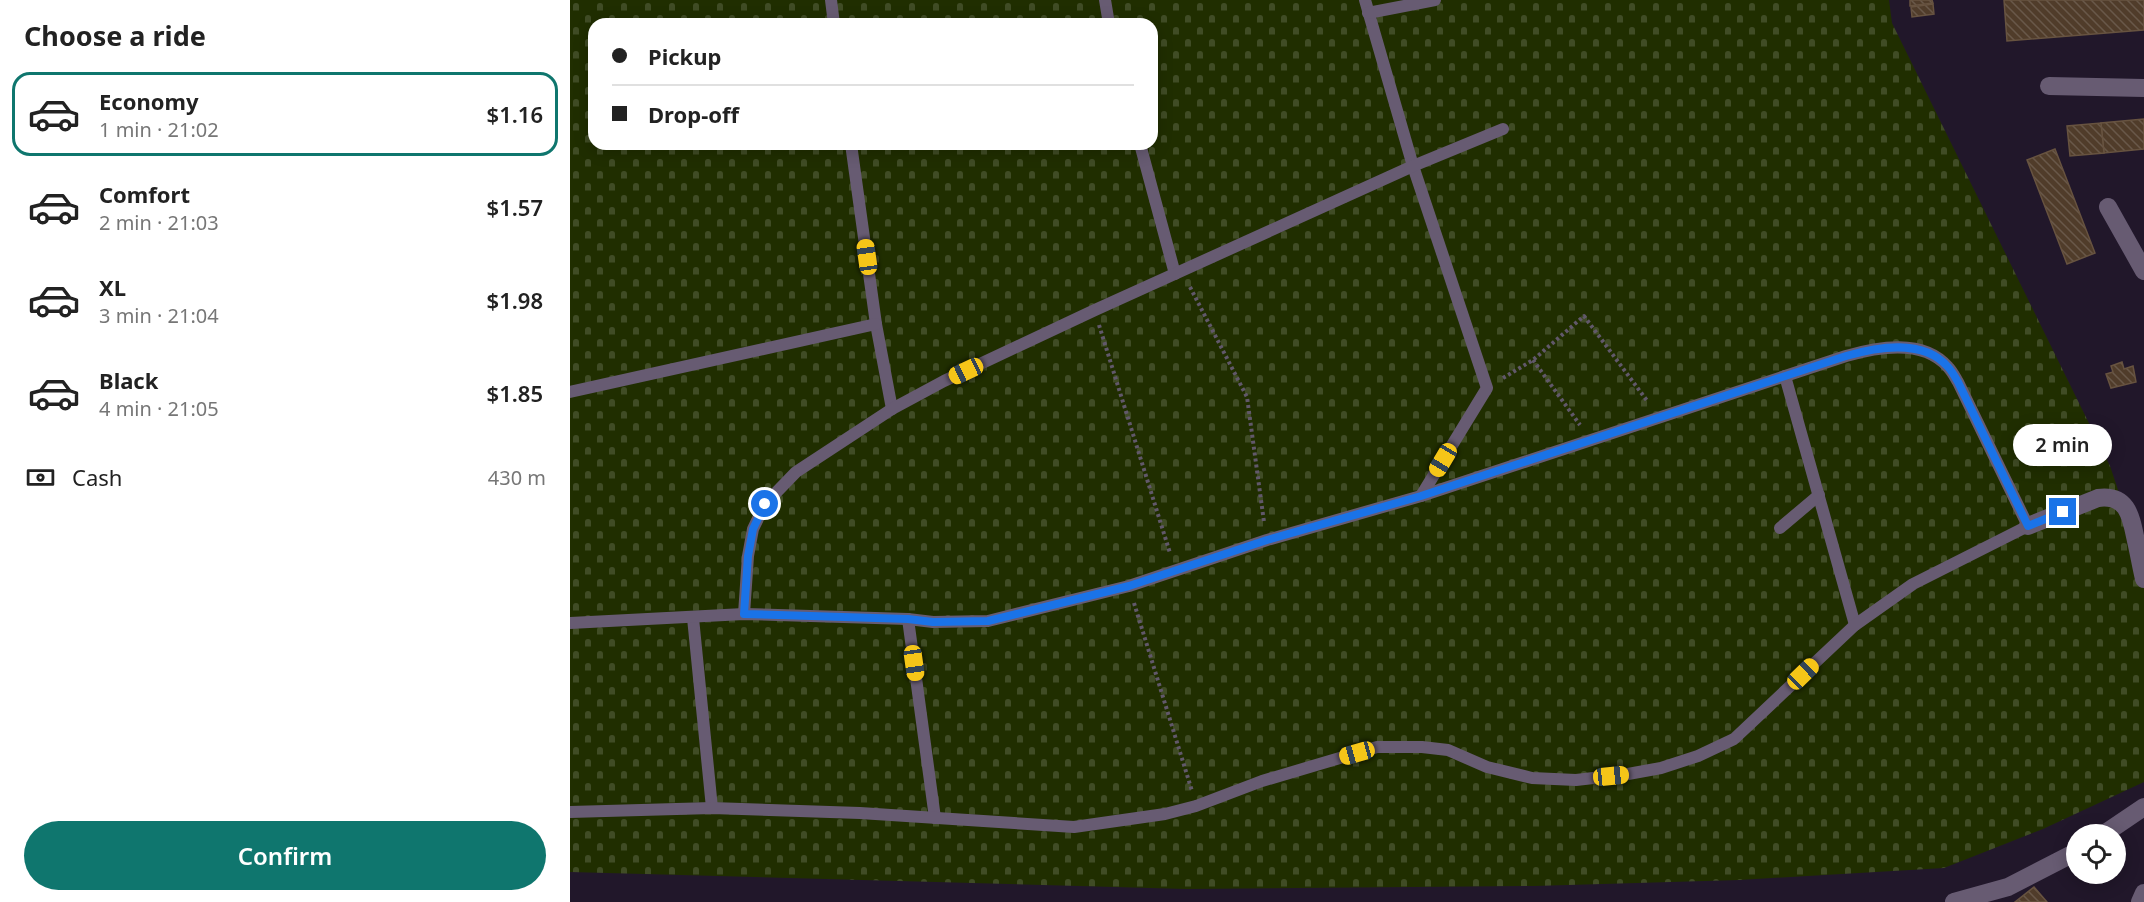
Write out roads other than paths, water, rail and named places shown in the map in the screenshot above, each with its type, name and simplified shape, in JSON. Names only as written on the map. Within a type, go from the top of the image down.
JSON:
[{"type":"street","points":[[2049,86],[2144,88]]},
{"type":"street","points":[[2108,207],[2144,272]]},
{"type":"street","points":[[2028,526],[2110,496],[2137,511],[2144,579]]},
{"type":"street","points":[[2119,824],[2144,807]]},
{"type":"street","points":[[1954,902],[2008,887],[2066,857]]},
{"type":"street","points":[[2140,902],[2144,893]]},
{"type":"lane","points":[[831,0],[833,18]]},
{"type":"lane","points":[[1105,0],[1108,18]]},
{"type":"lane","points":[[1365,0],[1413,166],[1487,388],[1421,496]]},
{"type":"lane","points":[[1368,13],[1435,0]]},
{"type":"lane","points":[[744,614],[751,538],[765,504],[796,472],[892,409],[945,381],[1095,310],[1413,166],[1503,129]]},
{"type":"lane","points":[[852,150],[876,324],[892,409]]},
{"type":"lane","points":[[1142,150],[1178,273]]},
{"type":"lane","points":[[570,392],[876,324]]},
{"type":"lane","points":[[570,623],[744,614],[908,619],[933,622],[988,621],[1129,586],[1267,540],[1421,496],[1785,375],[1879,348],[1899,347],[1930,354],[1947,365],[1958,382],[2028,526],[1913,584],[1855,625],[1734,739],[1698,756],[1661,768],[1576,780],[1532,777],[1487,767],[1448,750],[1422,747],[1377,747],[1262,781],[1196,806],[1165,814],[1074,827],[712,808],[570,812]]},
{"type":"lane","points":[[1785,375],[1855,625]]},
{"type":"lane","points":[[1780,528],[1820,495]]},
{"type":"lane","points":[[693,618],[712,808]]},
{"type":"lane","points":[[908,619],[935,818]]}]
